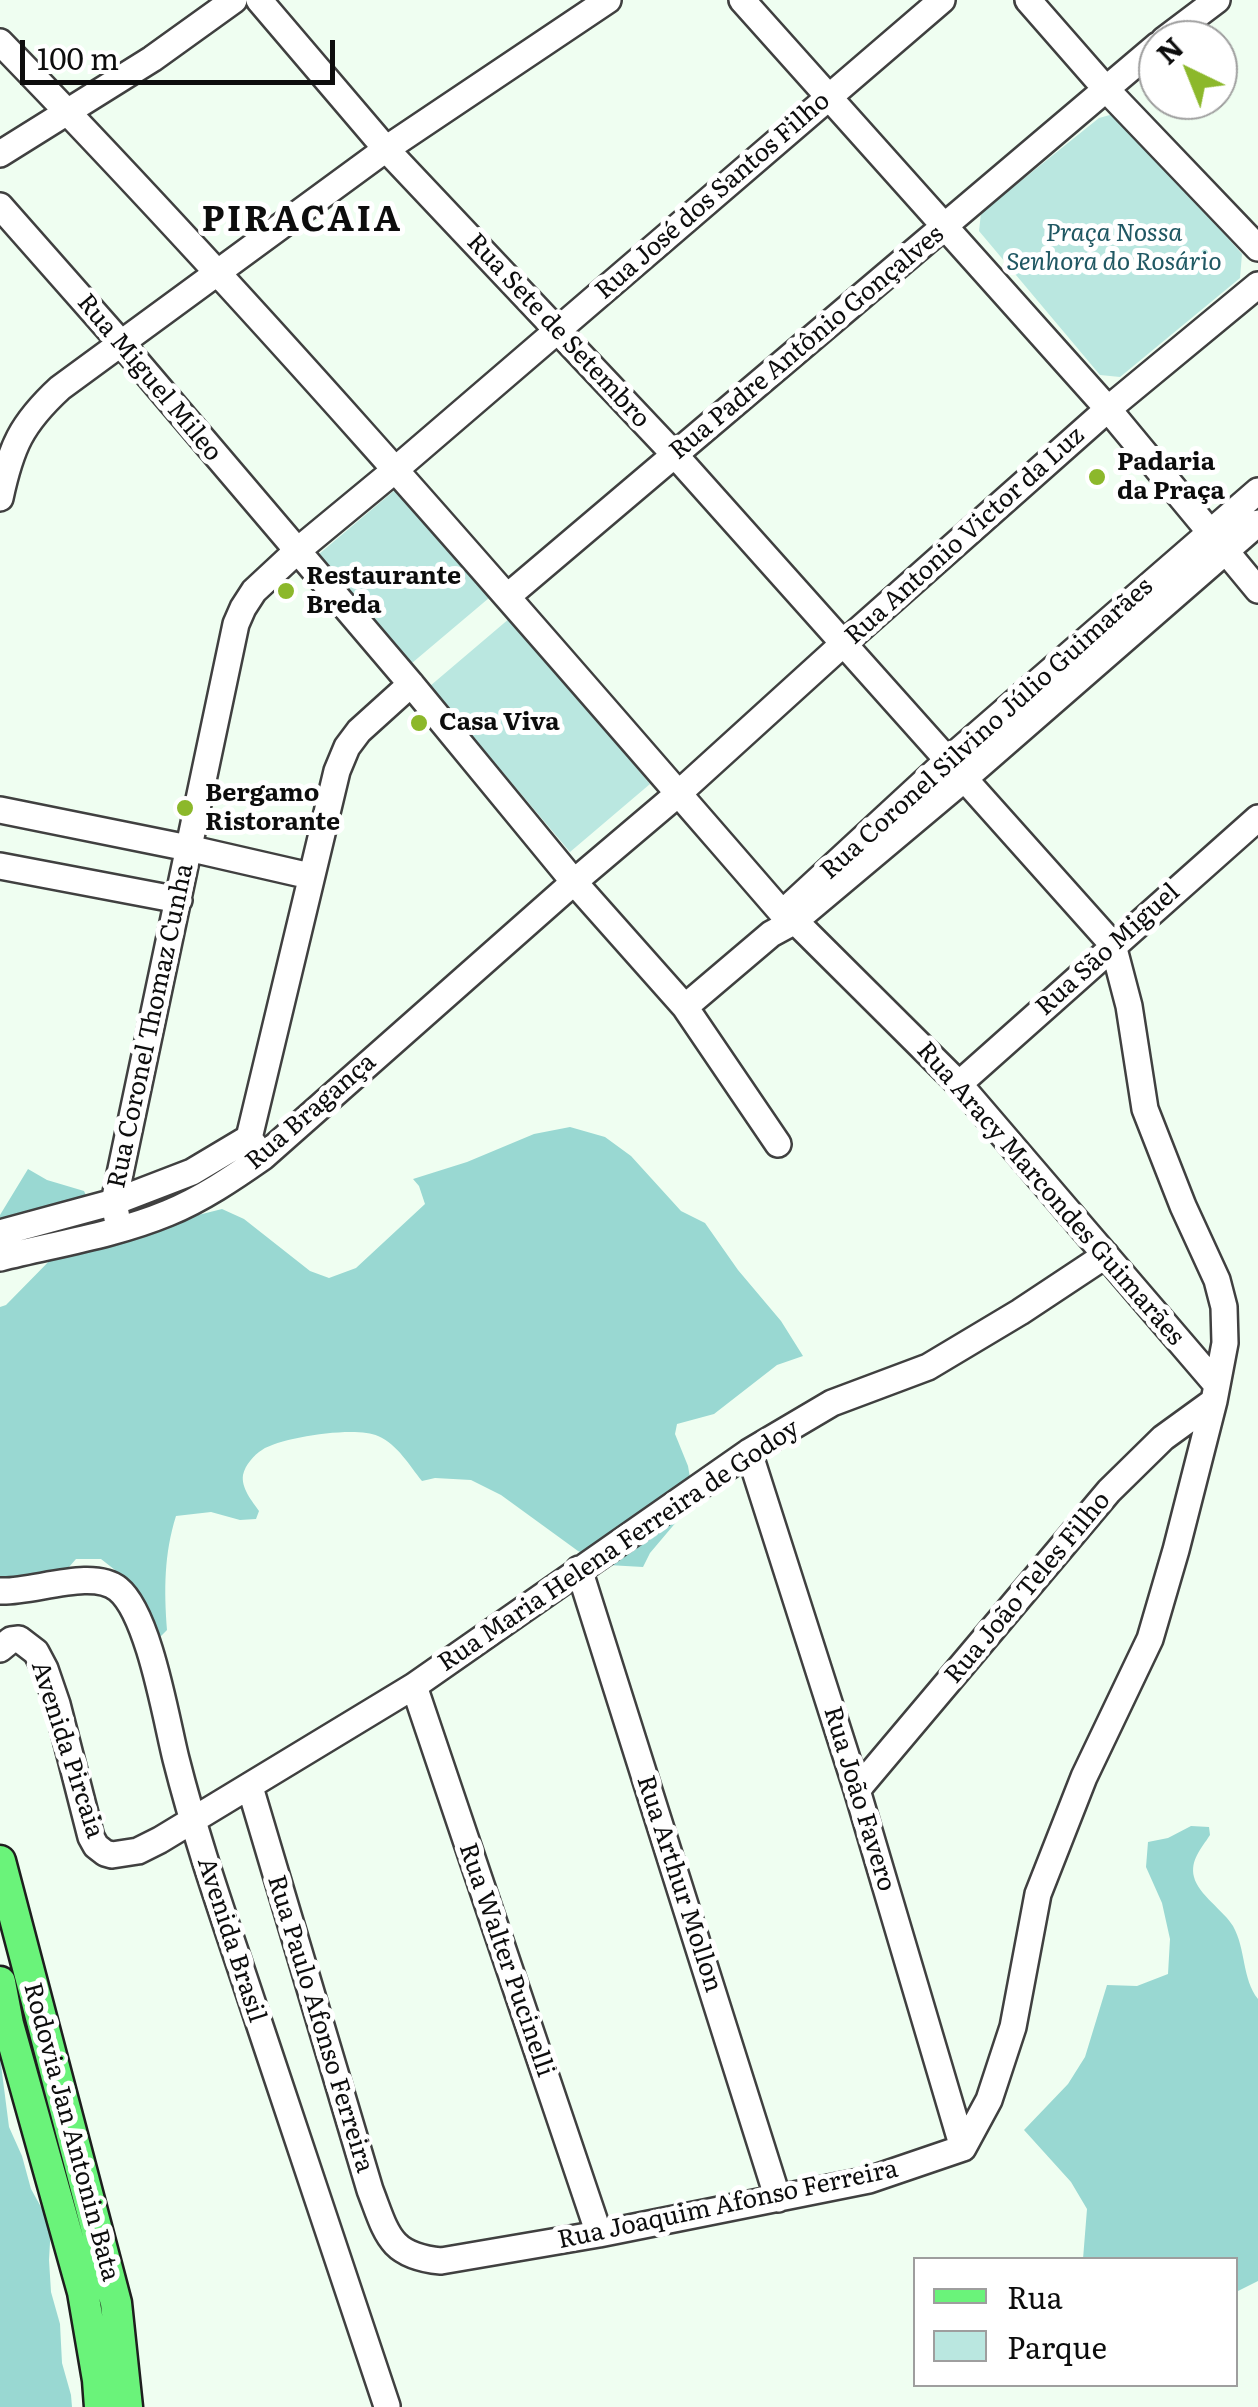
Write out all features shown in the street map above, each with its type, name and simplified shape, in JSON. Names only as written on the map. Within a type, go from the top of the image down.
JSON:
[{"type":"main road","name":"Rodovia Jan Antonin Bata","points":[[0,1860],[116,2303],[126,2407]]},
{"type":"main road","name":"Rodovia Jan Antonin Bata","points":[[0,1982],[8,2024],[82,2292],[100,2407]]},
{"type":"street","points":[[0,154],[152,59],[234,0]]},
{"type":"street","name":"Rua Sete de Setembro","points":[[259,0],[386,149],[676,455],[1113,945],[1129,1006],[1145,1109],[1224,1307],[1225,1342],[1216,1393]]},
{"type":"street","points":[[0,498],[9,458],[25,425],[60,388],[386,149],[608,0]]},
{"type":"street","points":[[742,0],[1108,410],[1258,590]]},
{"type":"street","name":"Rua José dos Santos Filho","points":[[395,470],[942,0]]},
{"type":"street","points":[[1028,0],[1105,88],[1258,248]]},
{"type":"street","points":[[1191,20],[1218,0]]},
{"type":"street","name":"Rua Aracy Marcondes Guimarães","points":[[0,42],[217,272],[508,596],[783,923],[958,1084],[1106,1255],[1216,1393]]},
{"type":"street","name":"Rua Padre Antônio Gonçalves","points":[[508,596],[1138,61]]},
{"type":"street","name":"Rua Miguel Mileo","points":[[0,206],[685,1008],[778,1144]]},
{"type":"street","name":"Rua Antonio Victor da Luz","points":[[574,882],[1108,410],[1258,286]]},
{"type":"street","name":"Rua Coronel Thomaz Cunha","points":[[119,1229],[114,1202],[236,624],[254,591],[395,470]]},
{"type":"street","points":[[1218,540],[1258,491]]},
{"type":"street","points":[[1218,540],[1258,522]]},
{"type":"street","name":"Rua Coronel Silvino Júlio Guimarães","points":[[685,1008],[1218,540]]},
{"type":"street","points":[[256,1147],[310,876],[338,771],[347,747],[359,731],[411,684]]},
{"type":"street","points":[[0,810],[310,876]]},
{"type":"street","name":"Rua São Miguel","points":[[958,1084],[1258,818]]},
{"type":"street","points":[[0,866],[179,900]]},
{"type":"street","name":"Rua Bragança","points":[[0,1258],[119,1229],[168,1213],[208,1193],[256,1147],[574,882]]},
{"type":"street","name":"Rua Bragança","points":[[0,1234],[114,1202],[256,1147]]},
{"type":"street","name":"Rua Maria Helena Ferreira de Godoy","points":[[192,1822],[414,1686],[749,1452],[832,1403],[928,1367],[1106,1255]]},
{"type":"street","points":[[963,2148],[989,2100],[1013,2026],[1038,1894],[1084,1777],[1150,1638],[1216,1393]]},
{"type":"street","name":"Rua João Teles Filho","points":[[857,1790],[1108,1491],[1216,1393]]},
{"type":"street","name":"Rua João Favero","points":[[749,1452],[857,1790],[963,2148]]},
{"type":"street","name":"Rua Arthur Mollon","points":[[579,1569],[778,2199]]},
{"type":"street","name":"Avenida Brasil","points":[[0,1591],[27,1591],[75,1581],[100,1582],[117,1588],[132,1607],[146,1640],[192,1822],[387,2406]]},
{"type":"street","name":"Avenida Pircaia","points":[[0,1649],[19,1639],[36,1652],[45,1669],[96,1846],[112,1855],[138,1851],[192,1822]]},
{"type":"street","name":"Rua Walter Pucinelli","points":[[414,1686],[599,2234]]},
{"type":"street","name":"Rua Paulo Afonso Ferreira","points":[[250,1786],[370,2190],[386,2230],[405,2253]]},
{"type":"street","name":"Rua Joaquim Afonso Ferreira","points":[[405,2253],[441,2262],[599,2234],[870,2180],[963,2148]]},
{"type":"green space","name":"Praça Nossa Senhora do Rosário","points":[[1117,113],[1242,254],[1240,278],[1120,377],[1100,375],[979,231],[981,213],[1099,118]]},
{"type":"green space","points":[[396,489],[489,598],[412,663],[319,554]]},
{"type":"green space","points":[[510,618],[650,784],[570,852],[430,686]]},
{"type":"shaded area","points":[[570,1127],[605,1137],[631,1156],[681,1211],[705,1223],[781,1321],[803,1356],[777,1365],[714,1414],[677,1424],[675,1434],[688,1466],[694,1501],[650,1553],[643,1567],[608,1565],[578,1551],[501,1495],[471,1480],[422,1481],[385,1440],[353,1432],[285,1441],[256,1455],[243,1480],[259,1511],[256,1519],[240,1520],[211,1512],[176,1516],[166,1572],[167,1630],[161,1636],[151,1631],[115,1570],[101,1559],[76,1559],[62,1575],[0,1580],[0,1307],[62,1248],[60,1238],[36,1230],[0,1240],[0,1215],[28,1169],[47,1180],[84,1191],[102,1230],[111,1237],[222,1209],[244,1219],[310,1271],[329,1278],[356,1268],[425,1204],[413,1179],[534,1134]]},
{"type":"shaded area","points":[[1191,1826],[1209,1827],[1210,1835],[1195,1860],[1194,1877],[1233,1926],[1249,1982],[1258,1999],[1258,2281],[1238,2291],[1238,2257],[1083,2257],[1087,2209],[1071,2182],[1024,2130],[1068,2084],[1085,2057],[1107,1985],[1137,1986],[1168,1974],[1170,1939],[1162,1903],[1146,1867],[1148,1842],[1168,1838]]},
{"type":"shaded area","points":[[0,2057],[9,2127],[31,2189],[51,2225],[51,2292],[60,2324],[62,2363],[72,2407],[0,2407]]},
{"type":"place","name":"Padaria da Praça","points":[[1097,477]]},
{"type":"place","name":"Restaurante Breda","points":[[286,591]]},
{"type":"place","name":"Casa Viva","points":[[419,723]]},
{"type":"place","name":"Bergamo Ristorante","points":[[185,808]]},
{"type":"district","name":"PIRACAIA","points":[[302,221]]}]
